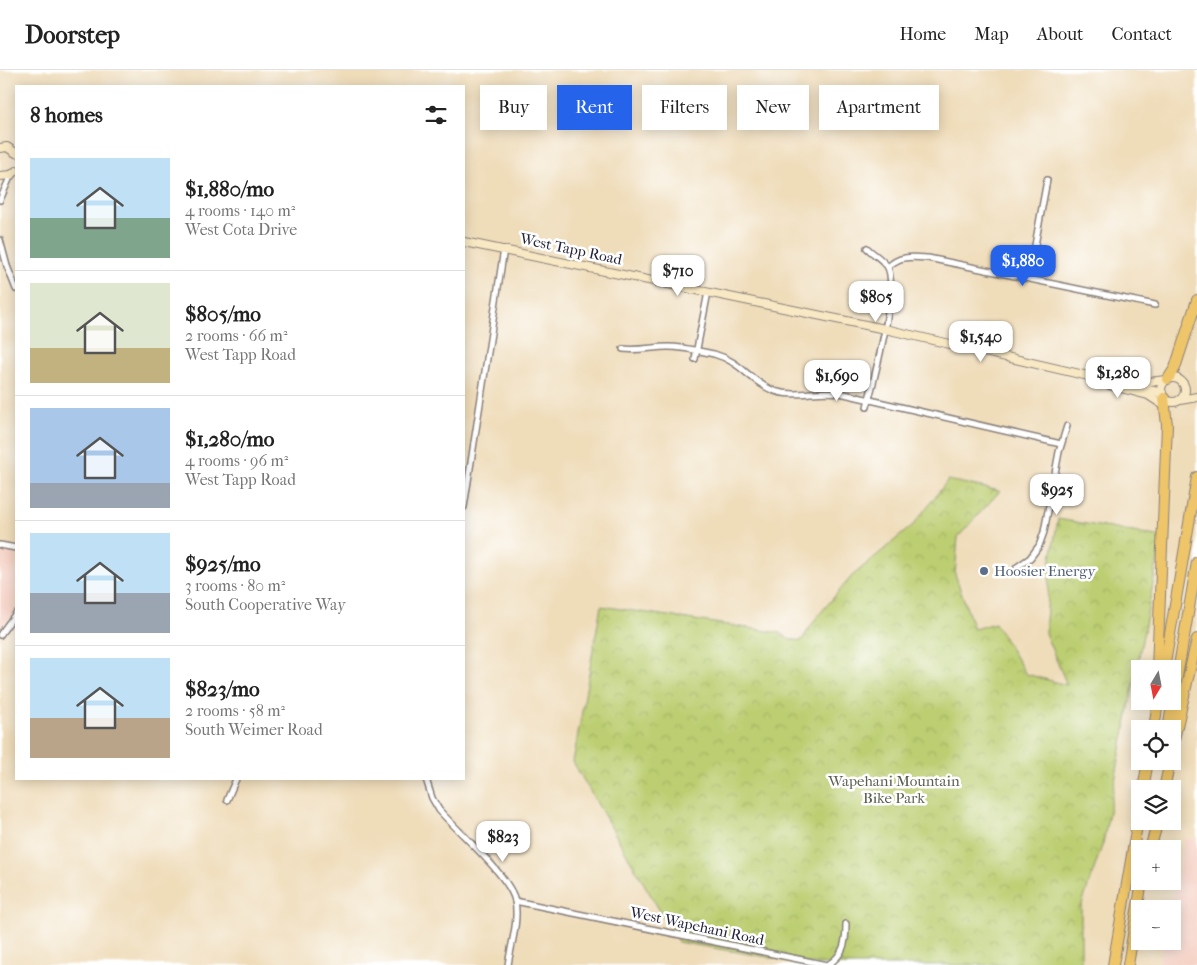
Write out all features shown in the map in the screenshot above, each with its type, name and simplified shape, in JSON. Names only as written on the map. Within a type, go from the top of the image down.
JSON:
[{"type":"highway","points":[[1167,380],[1174,370],[1197,300]]},
{"type":"highway","points":[[1158,660],[1161,612],[1163,482],[1167,425],[1164,399]]},
{"type":"highway","points":[[1166,660],[1197,477]]},
{"type":"highway","points":[[1170,720],[1197,562]]},
{"type":"highway","points":[[1178,720],[1197,639]]},
{"type":"highway","points":[[1113,965],[1136,830]]},
{"type":"highway","points":[[1128,965],[1140,890]]},
{"type":"main road","points":[[0,148],[7,148],[15,152]]},
{"type":"main road","points":[[0,176],[15,172]]},
{"type":"main road","name":"West Tapp Road","points":[[465,242],[885,330],[1082,375],[1164,399]]},
{"type":"main road","points":[[1082,375],[1116,387],[1172,402],[1197,396]]},
{"type":"main road","name":"West Tapp Road","points":[[1082,375],[1149,382],[1167,380]]},
{"type":"main road","points":[[1164,399],[1167,380],[1175,378],[1197,396]]},
{"type":"main road","points":[[1180,400],[1184,394],[1184,384]]},
{"type":"street","points":[[0,200],[15,172]]},
{"type":"street","points":[[1029,278],[1047,180]]},
{"type":"street","points":[[0,243],[15,286]]},
{"type":"street","points":[[867,248],[888,267],[891,287],[885,330],[867,407]]},
{"type":"street","points":[[465,501],[504,249]]},
{"type":"street","points":[[888,267],[896,259],[907,257],[928,258],[1155,305]]},
{"type":"street","points":[[695,359],[708,292]]},
{"type":"street","points":[[623,349],[674,347],[696,351],[733,361],[762,384],[777,391],[795,394],[833,392],[1061,444]]},
{"type":"street","points":[[1017,567],[1030,558],[1039,546],[1044,532],[1061,444],[1067,426]]},
{"type":"street","points":[[0,545],[15,548]]},
{"type":"street","points":[[0,635],[15,614]]},
{"type":"street","points":[[227,800],[236,780]]},
{"type":"street","points":[[426,780],[429,792],[439,810],[505,881],[515,900],[516,916],[508,965]]},
{"type":"street","name":"West Wapehani Road","points":[[515,900],[827,965],[837,960],[844,947],[846,924]]},
{"type":"shaded area","points":[[0,546],[15,549],[15,612],[0,629]]},
{"type":"shaded area","points":[[1185,838],[1197,840],[1197,965],[1159,965],[1162,950],[1181,950],[1181,900],[1173,900],[1175,890],[1181,890],[1181,858]]},
{"type":"green space","name":"Wapehani Mountain Bike Park","points":[[948,480],[1000,491],[958,537],[955,574],[974,629],[995,623],[1026,674],[1067,685],[1045,633],[1051,558],[1058,519],[1162,537],[1138,660],[1131,660],[1131,698],[1103,843],[1081,907],[1081,965],[815,965],[678,942],[573,762],[601,606],[781,633],[789,639],[801,641],[817,617],[852,576],[913,525]]},
{"type":"place","name":"Hoosier Energy","points":[[984,571]]}]
